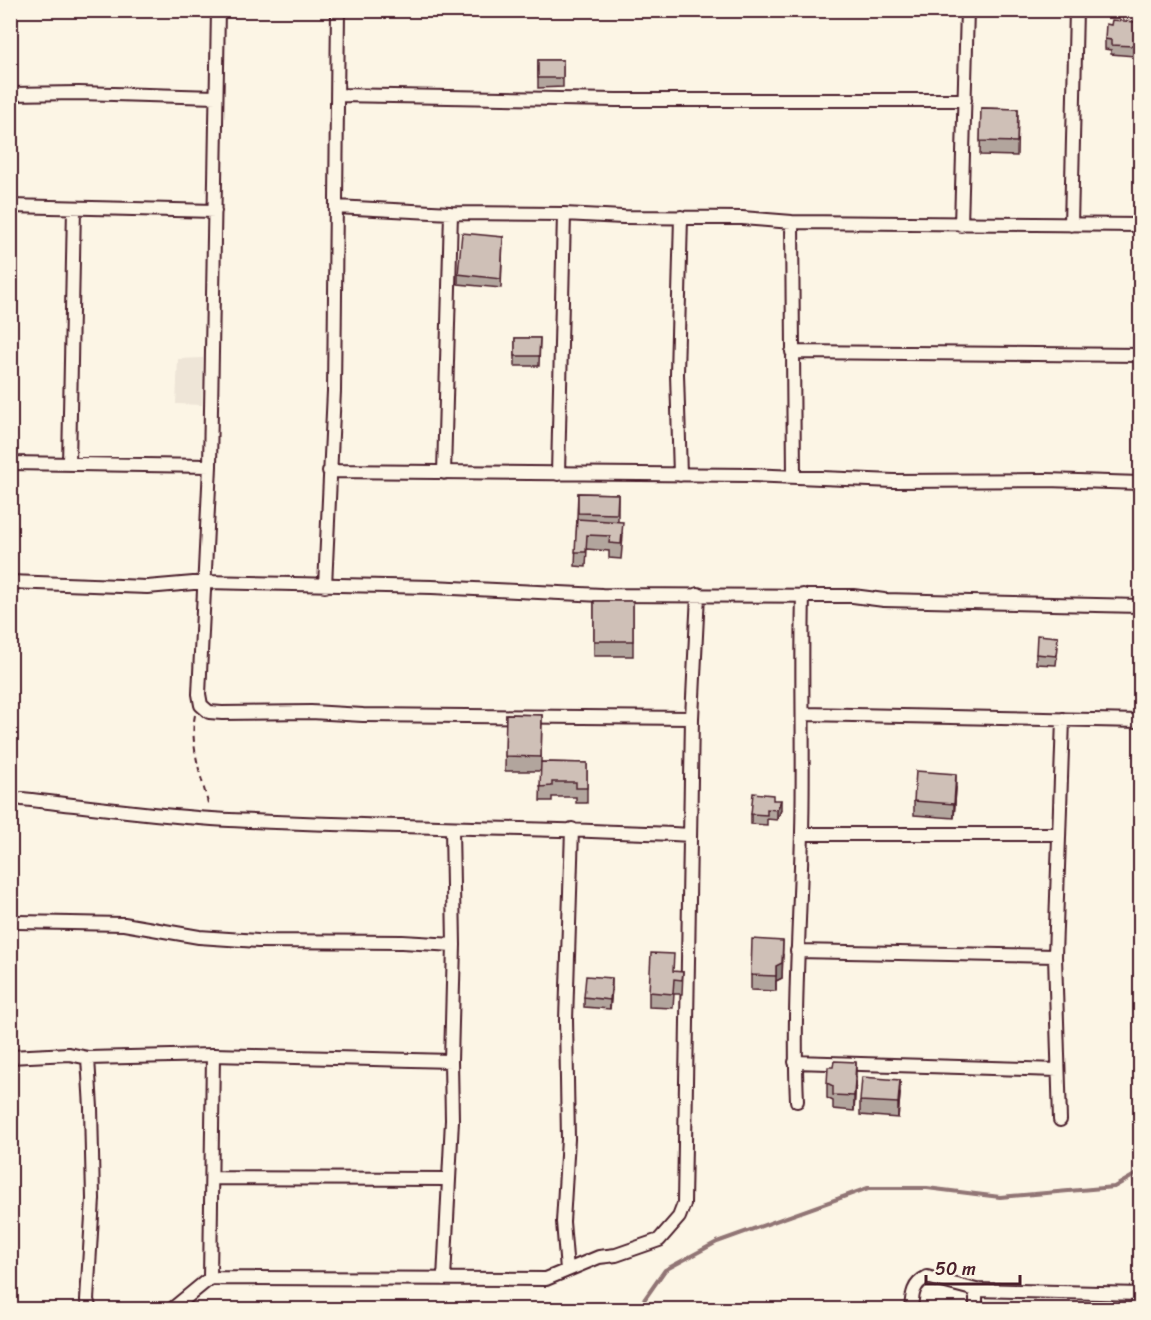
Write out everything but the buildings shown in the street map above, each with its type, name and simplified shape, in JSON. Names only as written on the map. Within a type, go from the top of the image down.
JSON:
[{"type":"street","points":[[218,10],[210,466],[199,694],[201,705],[209,712],[222,714],[311,712],[363,715],[692,718]]},
{"type":"street","points":[[325,586],[334,391],[339,10]]},
{"type":"street","points":[[961,225],[967,10]]},
{"type":"street","points":[[1071,225],[1076,10]]},
{"type":"street","points":[[10,94],[79,93],[216,97]]},
{"type":"street","points":[[338,94],[616,100],[965,100]]},
{"type":"street","points":[[10,206],[215,211]]},
{"type":"street","points":[[336,207],[451,213],[742,218],[792,222],[1140,225]]},
{"type":"street","points":[[69,464],[74,208]]},
{"type":"street","points":[[444,473],[451,213]]},
{"type":"street","points":[[558,474],[564,214]]},
{"type":"street","points":[[680,476],[677,374],[681,217]]},
{"type":"street","points":[[792,222],[794,476]]},
{"type":"street","points":[[792,352],[1140,355]]},
{"type":"street","points":[[10,463],[210,466]]},
{"type":"street","points":[[329,471],[794,476],[894,481],[1047,480],[1140,483]]},
{"type":"street","points":[[10,582],[147,587],[205,582],[432,587],[602,595],[853,596],[884,600],[1140,606]]},
{"type":"street","points":[[171,1310],[210,1278],[546,1279],[599,1257],[616,1256],[659,1240],[679,1217],[684,1204],[692,718],[698,594]]},
{"type":"street","points":[[797,1101],[795,1062],[802,834],[803,595]]},
{"type":"street","points":[[804,714],[1140,721]]},
{"type":"street","points":[[1060,1120],[1055,956],[1063,719]]},
{"type":"street","points":[[22,800],[211,818],[452,828],[572,829],[690,835]]},
{"type":"street","points":[[444,1279],[452,1120],[454,945],[452,828]]},
{"type":"street","points":[[567,1270],[563,1222],[568,1139],[566,1020],[572,829]]},
{"type":"street","points":[[802,834],[1059,834]]},
{"type":"street","points":[[17,922],[124,924],[199,937],[258,941],[402,942],[454,945]]},
{"type":"street","points":[[797,951],[1055,956]]},
{"type":"street","points":[[10,1057],[69,1054],[88,1058],[213,1055],[451,1061]]},
{"type":"street","points":[[210,1278],[213,1055]]},
{"type":"street","points":[[88,1058],[93,1199],[87,1300],[90,1310]]},
{"type":"street","points":[[795,1062],[1058,1070]]},
{"type":"street","points":[[212,1178],[448,1179]]},
{"type":"street","points":[[911,1310],[914,1287],[927,1277],[976,1290],[1140,1294]]},
{"type":"street","points":[[976,1290],[976,1310]]},
{"type":"path","points":[[201,705],[195,712],[194,735],[211,818]]},
{"type":"shaded area","points":[[203,358],[202,405],[176,404],[178,359]]},
{"type":"waterway","points":[[637,1310],[665,1270],[717,1242],[868,1188],[927,1188],[1000,1197],[1114,1187],[1140,1172]]}]
